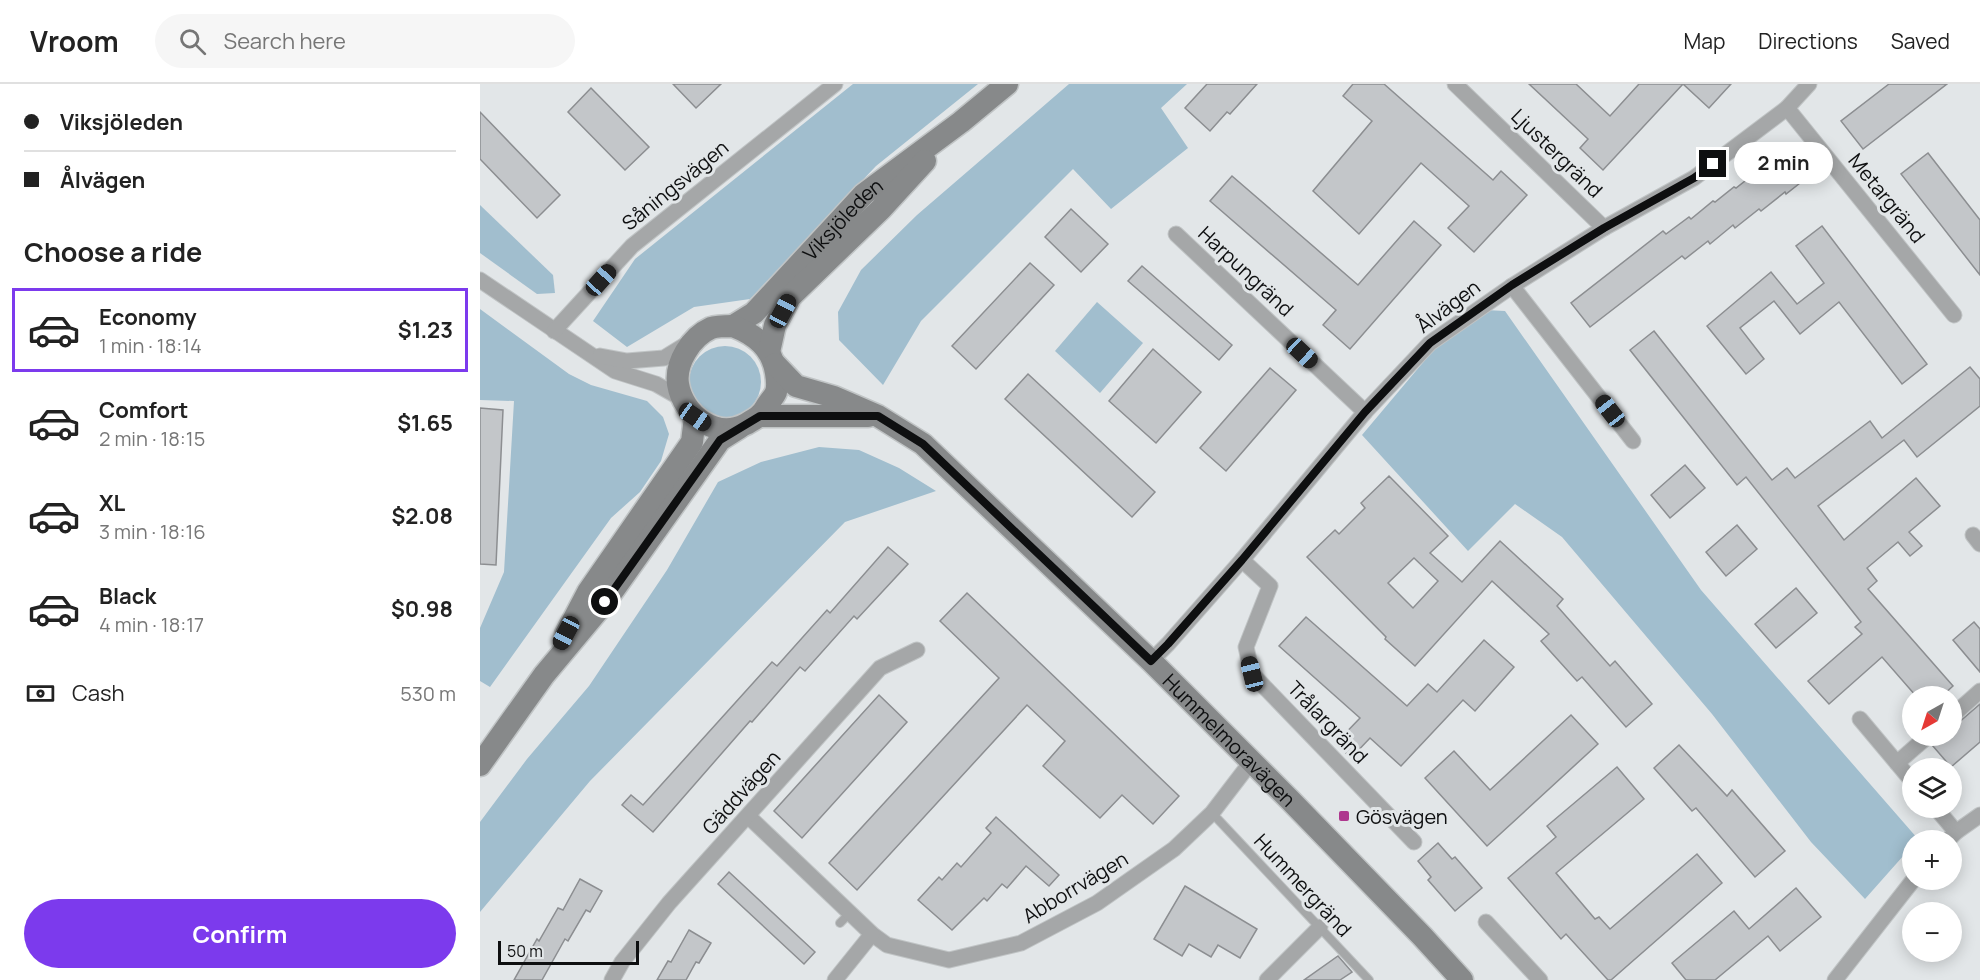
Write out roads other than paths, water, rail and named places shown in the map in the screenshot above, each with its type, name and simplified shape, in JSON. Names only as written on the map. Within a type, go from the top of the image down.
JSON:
[{"type":"main road","name":"Viksjöleden","points":[[733,326],[754,313],[864,194],[961,122],[1007,84]]},
{"type":"main road","name":"Viksjöleden","points":[[772,358],[775,326],[790,297],[881,209],[961,122]]},
{"type":"main road","points":[[480,765],[544,675],[605,602],[720,440],[760,416],[776,393],[777,380],[772,358],[761,341],[749,332],[733,326],[711,328],[693,341],[680,362],[678,384],[690,409],[692,442],[588,592],[544,675]]},
{"type":"main road","name":"Hummelmoravägen","points":[[772,358],[796,386],[834,397],[878,416],[923,444],[1151,661],[1414,927],[1462,980]]},
{"type":"main road","points":[[690,409],[710,427],[739,428]]},
{"type":"main road","points":[[760,416],[878,416]]},
{"type":"street","name":"Såningsvägen","points":[[554,331],[632,246],[835,84]]},
{"type":"street","name":"Ljustergränd","points":[[1455,84],[1604,228]]},
{"type":"street","name":"Ålvägen","points":[[1151,661],[1242,560],[1365,412],[1430,343],[1512,285],[1604,228],[1694,178],[1787,108],[1809,84]]},
{"type":"street","name":"Metargränd","points":[[1787,108],[1954,315]]},
{"type":"street","name":"Harpungränd","points":[[1176,234],[1365,412]]},
{"type":"street","points":[[480,280],[615,371],[656,384],[690,409]]},
{"type":"street","points":[[1512,285],[1633,441]]},
{"type":"street","points":[[592,355],[627,362],[664,358],[693,341]]},
{"type":"street","name":"Trålargränd","points":[[1242,560],[1270,586],[1246,647],[1252,674],[1414,842]]},
{"type":"street","name":"Gäddvägen","points":[[612,980],[622,963],[669,903],[880,668],[917,650]]},
{"type":"street","points":[[1962,707],[1980,691]]},
{"type":"street","points":[[1860,719],[1902,769]]},
{"type":"street","points":[[1897,763],[1916,746]]},
{"type":"street","name":"Abborrvägen","points":[[748,816],[845,918],[887,945],[949,960],[1021,943],[1097,903],[1174,849],[1212,813],[1251,762]]},
{"type":"street","points":[[1960,830],[1980,815]]},
{"type":"street","points":[[1835,980],[1905,890]]},
{"type":"street","points":[[1486,922],[1540,980]]},
{"type":"street","points":[[1267,980],[1320,927]]},
{"type":"street","points":[[836,980],[872,934]]},
{"type":"lane","name":"Hummergränd","points":[[1212,813],[1369,980]]},
{"type":"place","name":"Gösvägen","points":[[1344,816]]}]
